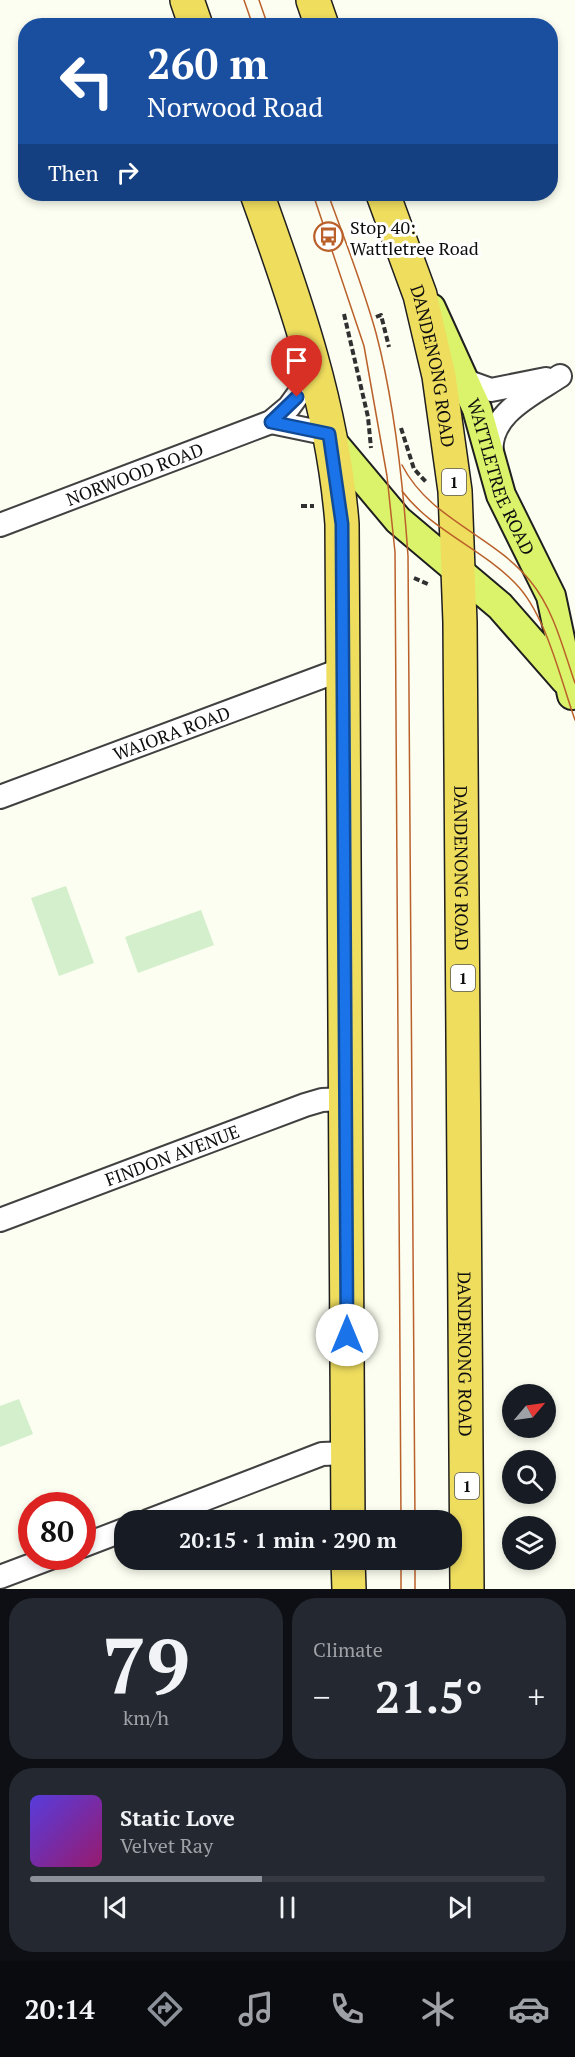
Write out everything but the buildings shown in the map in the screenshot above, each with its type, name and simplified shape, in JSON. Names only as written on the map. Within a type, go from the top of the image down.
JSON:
[{"type":"highway","points":[[187,0],[193,18]]},
{"type":"highway","points":[[313,0],[319,18]]},
{"type":"highway","points":[[260,201],[293,294],[316,370],[330,436],[342,524],[348,1510]]},
{"type":"highway","name":"DANDENONG ROAD","points":[[386,201],[409,263],[429,329],[442,392],[455,491],[447,580],[467,1589]]},
{"type":"highway","points":[[348,1570],[348,1589]]},
{"type":"main road","name":"WATTLETREE ROAD","points":[[409,263],[466,381],[482,423],[501,495],[551,596],[573,700]]},
{"type":"main road","name":"WATTLETREE ROAD","points":[[330,436],[447,580],[506,612],[552,663],[573,700]]},
{"type":"street","name":"NORWOOD ROAD","points":[[0,525],[9,524],[271,422],[289,407],[316,370]]},
{"type":"street","points":[[466,381],[483,388],[496,389],[568,374]]},
{"type":"street","points":[[493,468],[491,451],[493,433],[505,415],[568,374]]},
{"type":"street","points":[[271,422],[330,436]]},
{"type":"street","name":"WAIORA ROAD","points":[[0,797],[343,669]]},
{"type":"street","name":"FINDON AVENUE","points":[[0,1220],[304,1105],[346,1099]]},
{"type":"street","points":[[177,1510],[322,1454],[348,1453]]},
{"type":"street","points":[[96,1541],[114,1534]]},
{"type":"street","points":[[0,1577],[19,1570]]},
{"type":"path","points":[[345,314],[351,326],[368,417],[372,459]]},
{"type":"path","points":[[376,317],[381,315],[390,347]]},
{"type":"path","points":[[401,428],[414,469],[424,482],[430,485]]},
{"type":"path","points":[[423,488],[424,482]]},
{"type":"path","points":[[301,506],[318,506]]},
{"type":"path","points":[[414,578],[447,580]]},
{"type":"green space","points":[[66,886],[94,963],[59,976],[31,898]]},
{"type":"green space","points":[[201,910],[214,945],[138,973],[125,937]]},
{"type":"green space","points":[[19,1399],[33,1434],[0,1447],[0,1406]]},
{"type":"tram line","points":[[244,0],[250,18]]},
{"type":"tram line","points":[[259,0],[265,18]]},
{"type":"tram line","points":[[315,201],[364,346],[387,476],[395,552],[401,1510]]},
{"type":"tram line","points":[[331,201],[354,263],[383,360],[397,444],[408,556],[415,1510]]},
{"type":"tram line","points":[[402,465],[414,484],[429,500],[499,552],[531,582],[552,617],[575,683]]},
{"type":"tram line","points":[[402,491],[427,517],[487,559],[515,583],[526,596],[544,629],[575,720]]},
{"type":"tram line","points":[[401,1570],[401,1589]]},
{"type":"tram line","points":[[415,1570],[415,1589]]},
{"type":"place","name":"Stop 40: Wattletree Road","points":[[329,237]]},
{"type":"route","points":[[297,397],[282,414],[271,422],[329,434],[342,524],[347,1335]]}]
